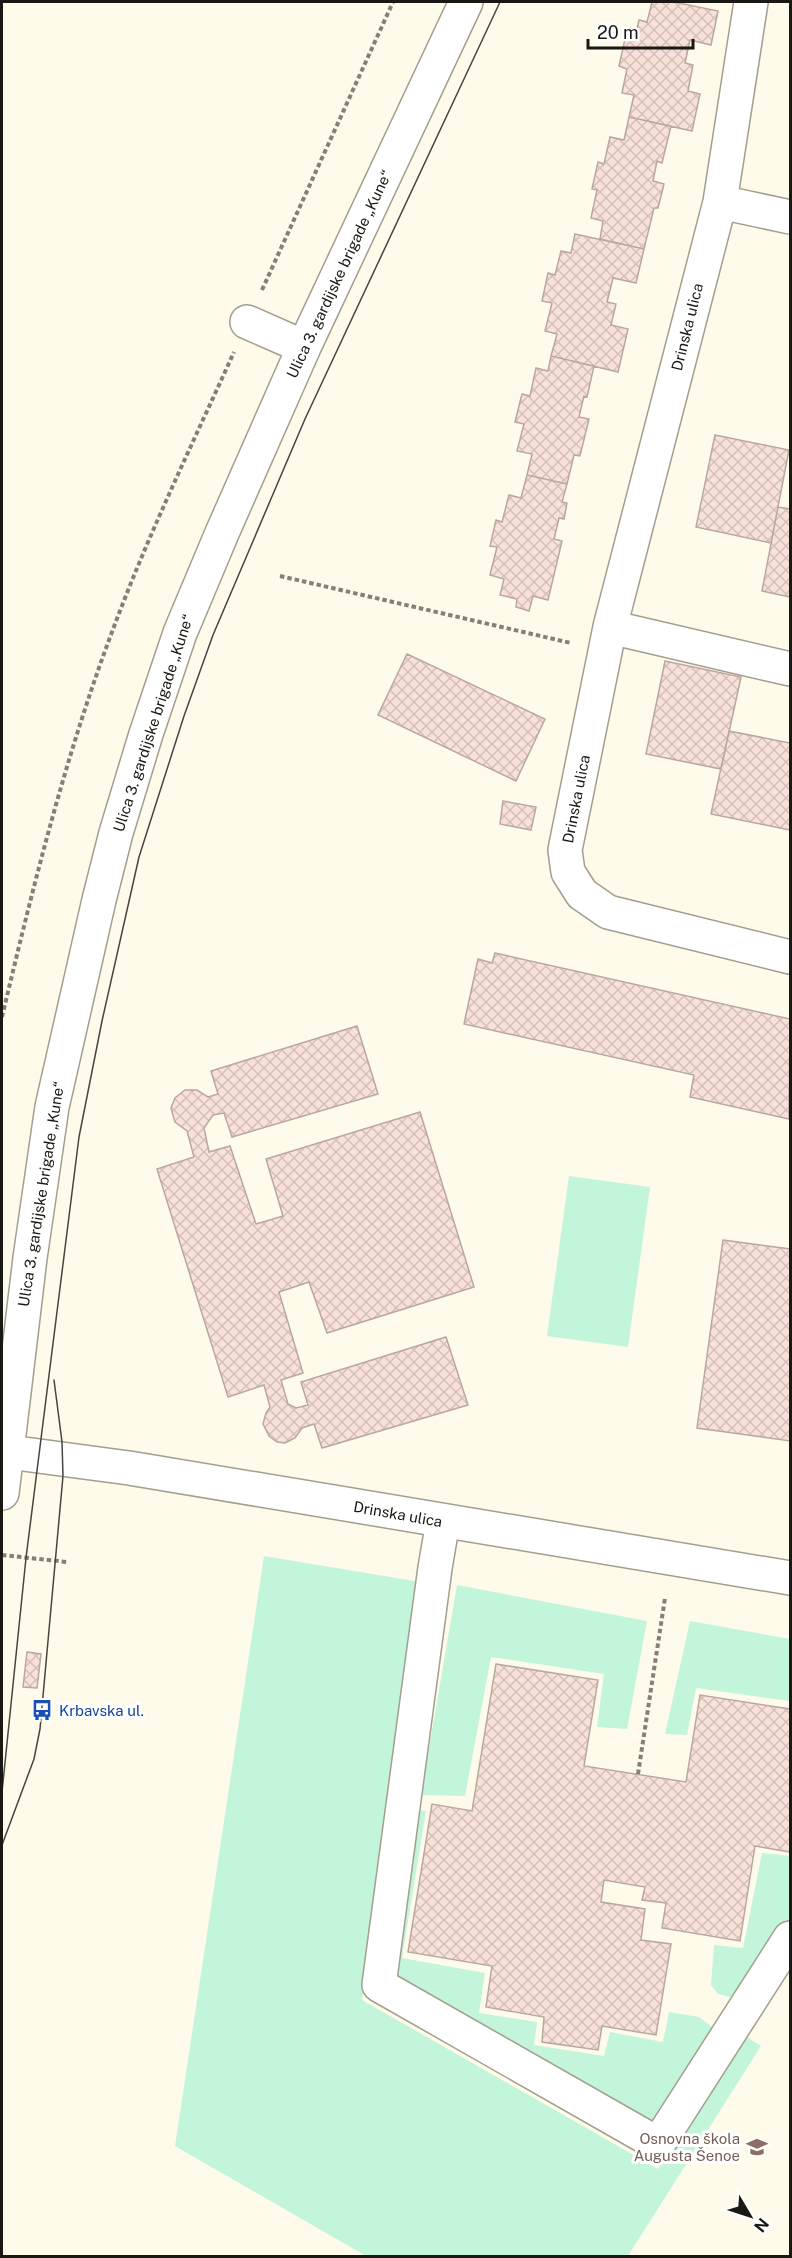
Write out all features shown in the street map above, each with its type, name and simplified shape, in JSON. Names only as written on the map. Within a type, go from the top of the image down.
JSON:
[{"type":"street","name":"Ulica 3. gardijske brigade „Kune“","points":[[2,1493],[4,1451],[52,1107],[69,1024],[116,833],[180,633],[222,532],[304,347],[466,2]]},
{"type":"street","name":"Drinska ulica","points":[[751,2],[720,202],[608,639],[565,850],[568,872],[582,894],[608,912],[790,957]]},
{"type":"street","points":[[720,202],[790,217]]},
{"type":"street","points":[[247,322],[304,347]]},
{"type":"street","points":[[608,639],[790,669]]},
{"type":"street","name":"Drinska ulica","points":[[4,1451],[129,1468],[790,1578]]},
{"type":"street","points":[[443,1521],[379,1985],[658,2144],[790,1938]]},
{"type":"path","points":[[2,1017],[78,727],[112,631],[150,539],[393,2]]},
{"type":"path","points":[[280,576],[608,639]]},
{"type":"path","points":[[2,1555],[67,1562]]},
{"type":"path","points":[[638,1774],[665,1598]]},
{"type":"green space","points":[[569,1176],[650,1187],[628,1347],[547,1336]]},
{"type":"green space","points":[[264,1556],[433,1584],[362,2000],[658,2169],[744,2035],[761,2046],[628,2256],[366,2256],[175,2146]]},
{"type":"green space","points":[[457,1585],[647,1621],[627,1729],[597,1727],[604,1674],[491,1657],[465,1796],[421,1795]]},
{"type":"green space","points":[[690,1621],[790,1639],[790,1701],[696,1688],[687,1735],[665,1734]]},
{"type":"green space","points":[[418,1810],[426,1811],[402,1958],[485,1973],[479,2013],[537,2022],[534,2045],[604,2056],[610,2032],[663,2042],[669,2012],[699,2017],[711,2026],[713,2040],[658,2117],[646,2122],[385,1981]]},
{"type":"green space","points":[[762,1853],[790,1856],[790,1923],[739,1999],[718,1994],[711,1985],[714,1945],[743,1948]]},
{"type":"building","points":[[652,2],[674,2],[718,11],[711,45],[690,40],[685,63],[693,65],[688,91],[700,94],[692,131],[629,117],[634,95],[622,93],[627,69],[619,66],[625,39],[634,41],[639,20],[647,22]]},
{"type":"building","points":[[629,117],[671,126],[662,163],[657,161],[653,181],[664,184],[658,208],[654,208],[644,249],[600,239],[603,221],[591,218],[597,190],[592,189],[598,162],[604,164],[610,137],[624,140]]},
{"type":"building","points":[[575,234],[644,249],[636,283],[613,278],[607,302],[616,304],[611,325],[628,329],[618,372],[551,356],[557,334],[545,331],[552,303],[542,301],[548,273],[555,275],[561,251],[571,253]]},
{"type":"building","points":[[551,356],[594,366],[587,397],[584,396],[579,417],[589,419],[580,456],[574,455],[567,484],[527,475],[532,454],[517,451],[524,424],[515,422],[522,394],[530,396],[536,368],[548,371]]},
{"type":"building","points":[[715,435],[789,450],[771,543],[696,527]]},
{"type":"building","points":[[527,475],[567,484],[562,502],[567,503],[564,519],[559,518],[554,539],[562,541],[548,600],[533,596],[529,611],[516,607],[517,599],[500,595],[504,579],[490,575],[497,547],[490,546],[496,520],[502,522],[509,495],[521,498]]},
{"type":"building","points":[[778,507],[790,509],[790,597],[762,591]]},
{"type":"building","points":[[407,654],[545,719],[516,781],[378,715]]},
{"type":"building","points":[[665,661],[741,677],[721,769],[646,754]]},
{"type":"building","points":[[729,731],[790,743],[790,830],[711,814]]},
{"type":"building","points":[[503,801],[536,807],[531,830],[500,824]]},
{"type":"building","points":[[495,953],[790,1019],[789,1119],[690,1097],[694,1075],[464,1024],[478,959],[492,963]]},
{"type":"building","points":[[357,1026],[378,1094],[232,1137],[224,1113],[213,1115],[204,1128],[209,1152],[230,1146],[256,1224],[283,1216],[266,1159],[420,1112],[474,1287],[327,1333],[309,1282],[279,1292],[303,1373],[281,1380],[288,1404],[296,1408],[308,1405],[301,1382],[446,1337],[468,1405],[322,1448],[314,1424],[302,1428],[295,1438],[285,1443],[277,1442],[269,1436],[263,1424],[270,1407],[264,1385],[228,1397],[157,1169],[194,1157],[187,1131],[175,1122],[171,1108],[175,1098],[185,1090],[197,1090],[208,1097],[218,1094],[211,1071]]},
{"type":"building","points":[[723,1240],[790,1249],[790,1441],[697,1428]]},
{"type":"building","points":[[27,1652],[41,1654],[37,1688],[23,1687]]},
{"type":"building","points":[[496,1664],[598,1680],[584,1766],[686,1782],[700,1695],[790,1709],[790,1852],[755,1846],[740,1941],[662,1928],[666,1903],[642,1900],[645,1887],[604,1880],[601,1902],[645,1909],[641,1940],[671,1944],[656,2035],[602,2026],[598,2050],[542,2042],[544,2017],[486,2007],[492,1966],[408,1952],[432,1804],[472,1811]]},
{"type":"tram line","points":[[2,1792],[26,1558],[79,1137],[102,1021],[139,857],[184,716],[213,635],[305,419],[500,2]]},
{"type":"tram line","points":[[2,1845],[34,1759],[40,1729],[63,1476],[62,1442],[54,1380]]},
{"type":"place","name":"Krbavska ul.","points":[[42,1710]]},
{"type":"place","name":"Osnovna škola Augusta Šenoe","points":[[757,2147]]}]
